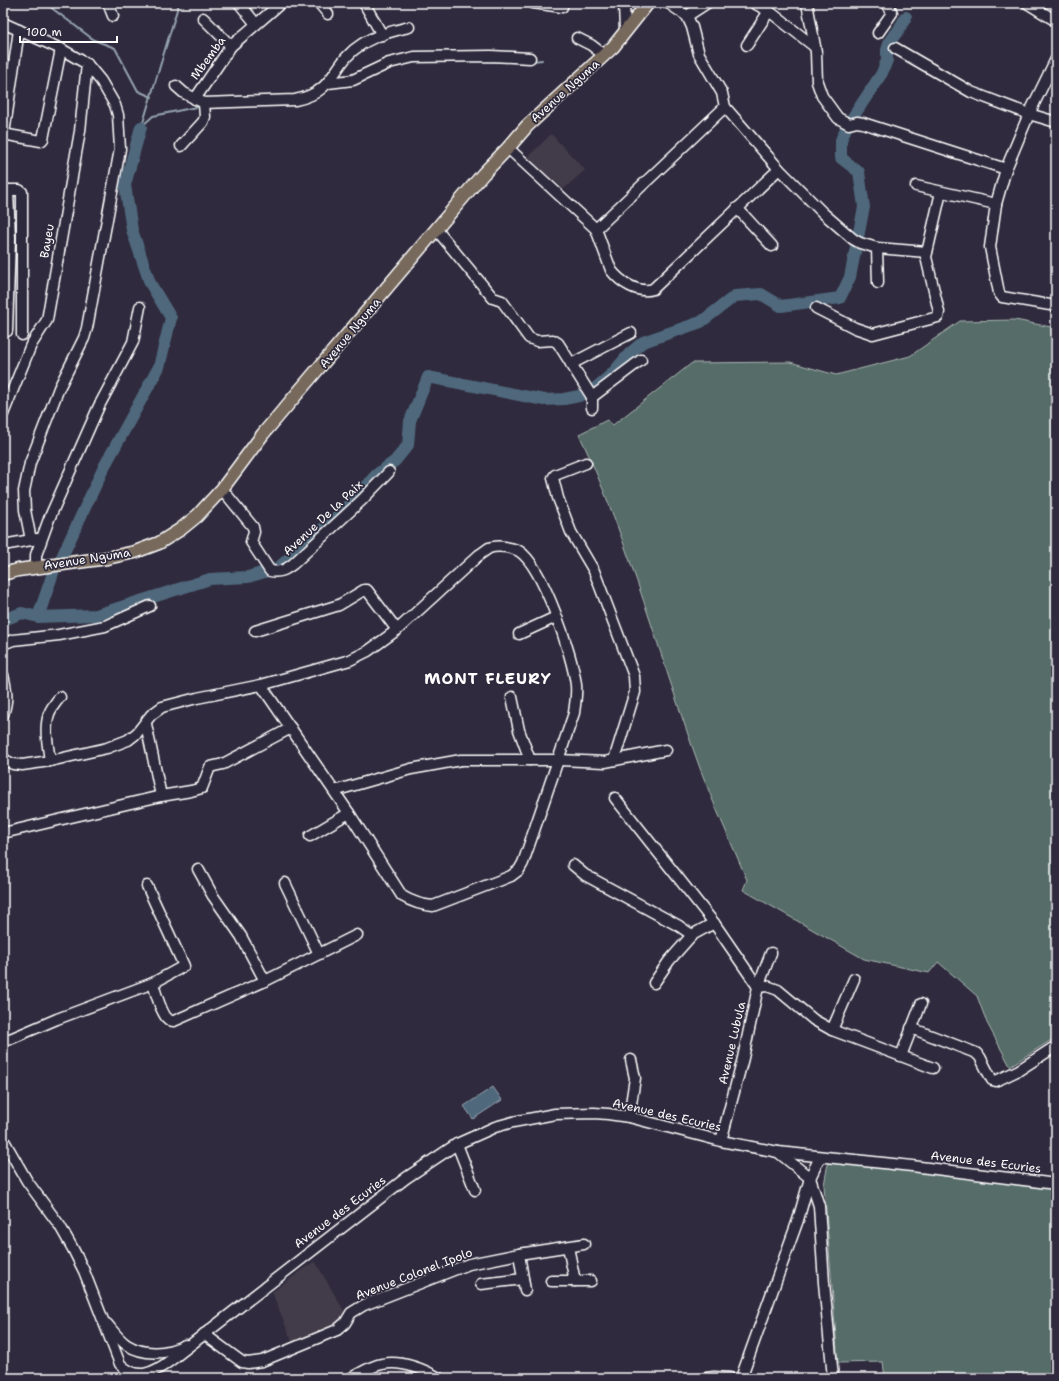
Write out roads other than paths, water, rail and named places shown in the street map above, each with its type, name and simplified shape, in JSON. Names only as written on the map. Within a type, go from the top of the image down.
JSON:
[{"type":"main road","name":"Avenue Nguma","points":[[3,574],[36,567],[107,558],[135,552],[159,543],[181,529],[197,516],[222,489],[263,434],[483,174],[540,113],[613,47],[648,3]]},
{"type":"street","points":[[108,3],[113,16]]},
{"type":"street","points":[[239,3],[256,24]]},
{"type":"street","name":"Mbemba","points":[[181,146],[203,122],[205,117],[201,104],[231,46],[281,3]]},
{"type":"street","points":[[319,3],[328,14]]},
{"type":"street","points":[[364,3],[382,34]]},
{"type":"street","points":[[533,3],[545,3],[562,7]]},
{"type":"street","points":[[624,3],[625,31]]},
{"type":"street","points":[[668,3],[687,16],[692,27],[699,54],[722,93],[725,107],[779,169],[823,213],[853,239],[860,243],[877,248],[927,252]]},
{"type":"street","points":[[687,16],[706,3]]},
{"type":"street","points":[[754,3],[769,11],[815,47]]},
{"type":"street","points":[[807,3],[815,47],[817,82],[822,96],[836,116],[849,124],[857,122],[1006,169]]},
{"type":"street","points":[[878,34],[892,13],[886,3]]},
{"type":"street","points":[[1027,3],[1056,22]]},
{"type":"street","points":[[747,45],[769,11]]},
{"type":"street","points":[[202,18],[231,46]]},
{"type":"street","points":[[3,23],[61,49],[87,64],[98,77],[115,106],[118,116],[120,149],[87,328],[84,338],[59,388],[30,464],[24,491],[25,510],[36,539],[36,567]]},
{"type":"street","points":[[176,86],[201,104],[295,100],[304,98],[316,93],[328,83],[344,60],[362,44],[382,34],[409,26]]},
{"type":"street","points":[[19,30],[3,134],[41,141],[43,140],[61,49]]},
{"type":"street","points":[[577,38],[587,42],[604,55]]},
{"type":"street","points":[[895,48],[971,92],[1029,114],[1056,122]]},
{"type":"street","points":[[328,83],[353,80],[388,63],[414,57],[491,56],[530,58]]},
{"type":"street","points":[[1056,59],[1029,114],[1006,169],[996,204],[990,247],[1000,294],[1004,297],[1056,306]]},
{"type":"street","name":"Bayeu","points":[[3,414],[34,340],[44,326],[48,314],[80,131],[87,64]]},
{"type":"street","points":[[596,229],[725,107]]},
{"type":"street","points":[[508,148],[596,229],[609,266],[614,275],[634,289],[646,291],[653,288],[779,169]]},
{"type":"street","points":[[916,186],[996,204]]},
{"type":"street","points":[[22,335],[22,192],[6,190],[5,331],[22,335],[34,340]]},
{"type":"street","points":[[816,308],[855,328],[873,334],[937,318],[939,316],[939,312],[926,262],[941,192]]},
{"type":"street","points":[[737,208],[772,246]]},
{"type":"street","points":[[436,229],[493,298],[502,301],[526,336],[533,340],[556,341],[589,392],[592,408]]},
{"type":"street","points":[[6,238],[22,238]]},
{"type":"street","points":[[877,248],[878,283]]},
{"type":"street","points":[[6,287],[22,287]]},
{"type":"street","points":[[36,539],[99,406],[133,342],[140,307]]},
{"type":"street","points":[[571,364],[631,333]]},
{"type":"street","points":[[589,392],[641,360]]},
{"type":"street","points":[[586,463],[555,475],[553,478],[558,498],[571,532],[594,572],[634,676],[635,692],[614,760]]},
{"type":"street","name":"Avenue De la Paix","points":[[222,489],[253,527],[254,532],[251,542],[269,569],[280,572],[288,568],[362,500],[389,472]]},
{"type":"street","points":[[3,545],[36,539]]},
{"type":"street","points":[[4,760],[22,765],[50,761],[107,748],[128,740],[146,724],[151,715],[162,707],[183,701],[261,685],[350,660],[368,651],[396,630],[479,555],[489,548],[510,548],[525,556],[550,599],[570,654],[576,686],[574,713],[535,830],[519,870],[512,876],[433,906],[421,906],[402,896],[349,813],[261,685]]},
{"type":"street","points":[[255,631],[340,605],[364,590],[369,592],[396,630]]},
{"type":"street","points":[[3,644],[13,640],[59,635],[106,626],[150,606]]},
{"type":"street","points":[[519,634],[556,617]]},
{"type":"street","points":[[3,675],[7,696],[6,707],[3,715]]},
{"type":"street","points":[[50,761],[46,738],[47,728],[50,713],[60,698]]},
{"type":"street","points":[[512,698],[519,730],[530,760]]},
{"type":"street","points":[[146,724],[161,796]]},
{"type":"street","points":[[3,833],[161,796],[202,788],[210,767],[223,764],[291,728]]},
{"type":"street","points":[[334,791],[410,769],[461,760],[559,760],[605,762],[666,750]]},
{"type":"street","points":[[615,798],[714,923],[758,986],[767,986],[778,990],[814,1020],[832,1030],[933,1068]]},
{"type":"street","points":[[310,836],[349,813]]},
{"type":"street","points":[[573,865],[589,877],[679,926],[692,935]]},
{"type":"street","points":[[198,869],[213,896],[241,936],[265,981]]},
{"type":"street","points":[[285,883],[319,954]]},
{"type":"street","points":[[3,1042],[57,1019],[153,983],[184,966],[147,886]]},
{"type":"street","points":[[654,983],[669,961],[692,935],[714,923]]},
{"type":"street","points":[[153,983],[166,1018],[174,1021],[265,981],[357,935]]},
{"type":"street","name":"Avenue Lubula","points":[[721,1140],[743,1058],[758,986],[771,953]]},
{"type":"street","points":[[832,1030],[854,979]]},
{"type":"street","points":[[901,1056],[921,1004]]},
{"type":"street","points":[[912,1028],[976,1053],[980,1057],[992,1080],[996,1081],[1019,1070],[1056,1046]]},
{"type":"street","points":[[629,1117],[635,1078],[631,1060]]},
{"type":"street","name":"Avenue des Ecuries","points":[[3,1138],[27,1181],[60,1226],[84,1271],[120,1364],[131,1374],[144,1377],[157,1371],[406,1178],[457,1144],[505,1124],[555,1114],[594,1113],[629,1117],[721,1140],[778,1152],[912,1166],[1056,1184]]},
{"type":"street","points":[[457,1144],[474,1190]]},
{"type":"street","points":[[778,1152],[810,1178],[819,1206],[824,1283],[833,1378]]},
{"type":"street","points":[[741,1378],[798,1220],[810,1178],[820,1157]]},
{"type":"street","name":"Avenue Colonel Ipolo","points":[[200,1337],[242,1362],[248,1363],[262,1361],[337,1330],[345,1323],[351,1313],[364,1306],[469,1264],[519,1254],[584,1244]]},
{"type":"street","points":[[568,1247],[575,1280]]},
{"type":"street","points":[[519,1254],[525,1290]]},
{"type":"street","points":[[481,1284],[523,1279]]},
{"type":"street","points":[[551,1281],[591,1281]]},
{"type":"street","name":"Avenue des Ecuries","points":[[101,1315],[126,1345],[153,1353],[164,1353],[180,1348],[200,1337]]},
{"type":"street","points":[[350,1378],[370,1368],[383,1364],[397,1363],[412,1366],[439,1378]]},
{"type":"street","points":[[120,1364],[123,1378]]},
{"type":"street","points":[[706,1378],[730,1378]]},
{"type":"water","points":[[493,1087],[502,1100],[473,1119],[464,1106]]},
{"type":"waterway","points":[[45,3],[94,40],[115,48],[138,91],[152,97]]},
{"type":"waterway","points":[[142,126],[179,3]]},
{"type":"waterway","points":[[3,620],[22,613],[38,617],[96,615],[210,579],[248,577],[278,568],[342,512],[377,474],[395,461],[408,445],[410,421],[428,377],[544,400],[564,399],[579,396],[593,390],[612,374],[630,353],[643,342],[701,322],[735,296],[761,294],[781,306],[840,298],[850,277],[864,207],[859,172],[841,158],[841,140],[847,126],[882,73],[887,60],[887,50],[890,41],[906,17]]},
{"type":"waterway","points":[[533,61],[542,60]]},
{"type":"waterway","points":[[483,61],[505,62]]},
{"type":"waterway","points":[[141,127],[153,116],[201,106]]},
{"type":"waterway","points":[[60,561],[104,467],[159,367],[171,318],[150,283],[132,230],[125,185],[141,127]]},
{"type":"waterway","points":[[38,617],[53,573]]},
{"type":"district","name":"MONT FLEURY","points":[[488,678]]}]
